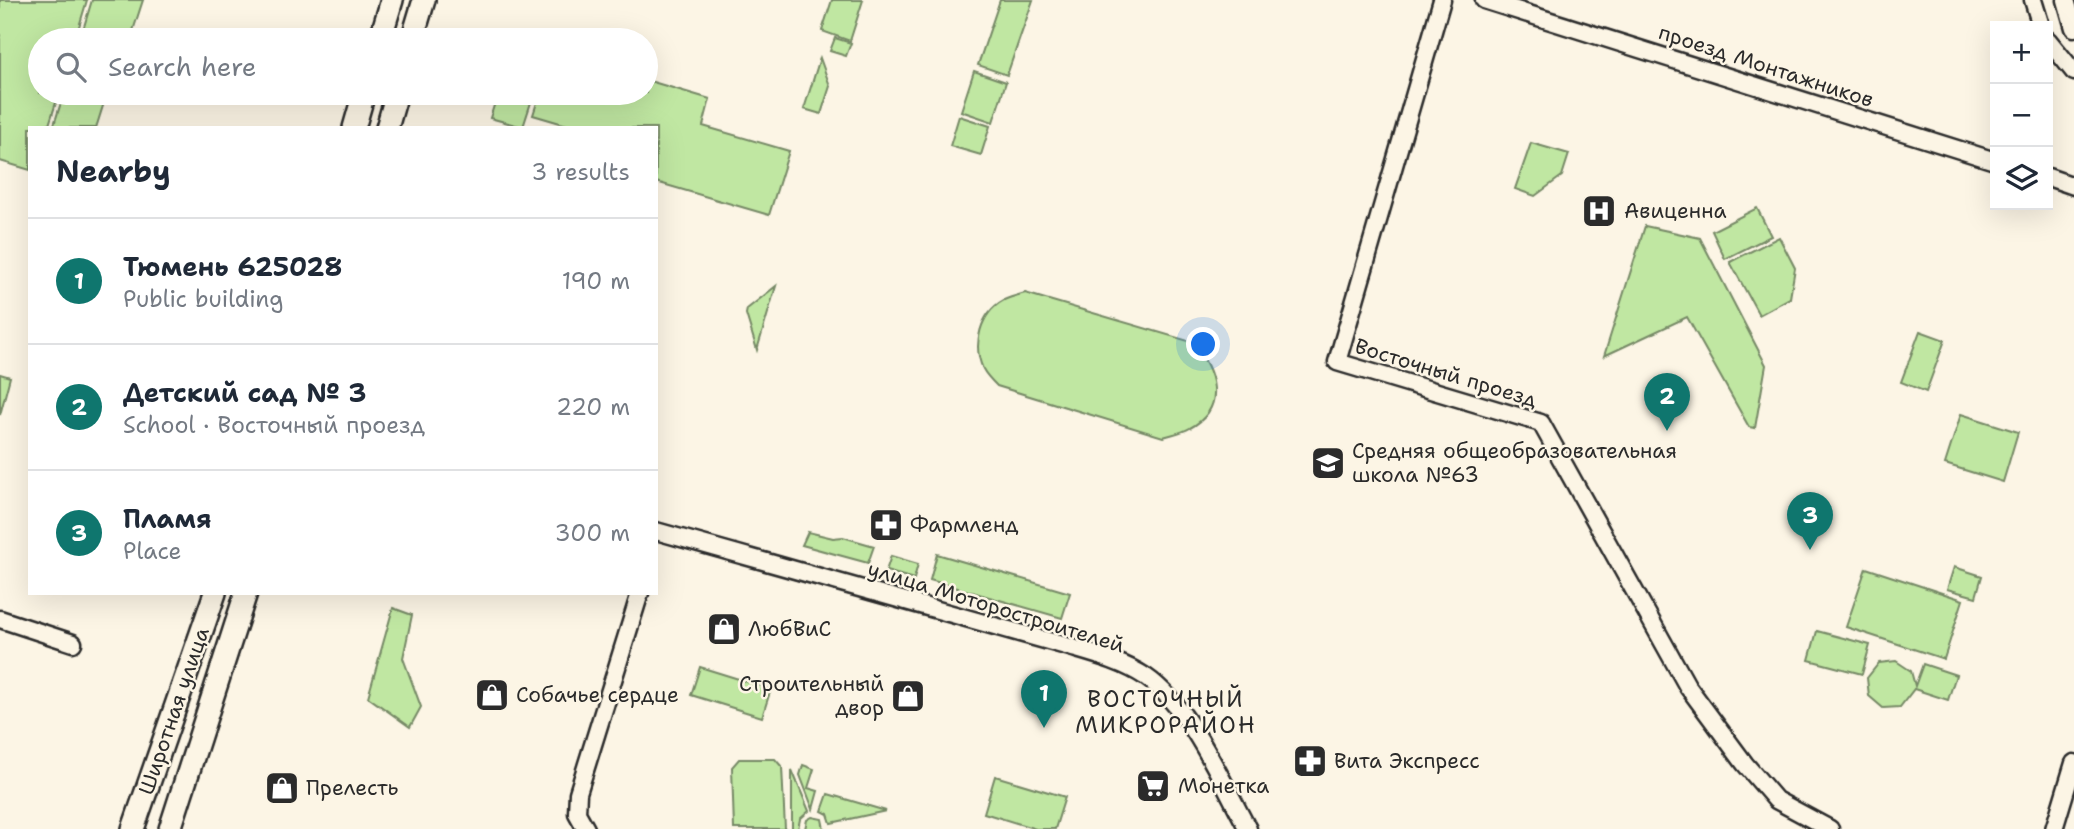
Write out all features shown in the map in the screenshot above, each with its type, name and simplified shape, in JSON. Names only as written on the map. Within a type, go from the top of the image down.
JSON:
[{"type":"main road","points":[[384,28],[392,1]]},
{"type":"main road","points":[[415,28],[421,4]]},
{"type":"main road","points":[[355,126],[361,105]]},
{"type":"main road","points":[[388,126],[394,105]]},
{"type":"main road","name":"Широтная улица","points":[[133,829],[214,595]]},
{"type":"main road","name":"Широтная улица","points":[[170,829],[245,595]]},
{"type":"street","name":"Восточный проезд","points":[[1442,0],[1337,362],[1541,423],[1688,687],[1745,764],[1776,800],[1830,829]]},
{"type":"street","name":"проезд Монтажников","points":[[1484,0],[1990,159]]},
{"type":"street","points":[[2033,0],[2039,21]]},
{"type":"street","points":[[2066,0],[2074,28]]},
{"type":"street","points":[[2053,46],[2074,72]]},
{"type":"street","points":[[2053,179],[2074,186]]},
{"type":"street","name":"улица Моторостроителей","points":[[658,533],[1101,656],[1127,667],[1146,678],[1180,710],[1248,829]]},
{"type":"street","points":[[586,829],[577,813],[578,793],[639,595]]},
{"type":"street","points":[[0,619],[74,643]]},
{"type":"street","points":[[2054,829],[2074,763]]},
{"type":"green space","points":[[0,0],[87,0],[79,28],[28,28],[28,105],[55,105],[49,126],[28,126],[28,169],[0,161]]},
{"type":"green space","points":[[92,0],[143,0],[134,28],[84,28]]},
{"type":"green space","points":[[832,0],[863,0],[850,41],[822,31]]},
{"type":"green space","points":[[1000,0],[1033,0],[1007,75],[978,65]]},
{"type":"green space","points":[[835,38],[851,43],[846,56],[830,51]]},
{"type":"green space","points":[[820,58],[830,86],[821,114],[804,109]]},
{"type":"green space","points":[[974,71],[1006,82],[993,122],[961,111]]},
{"type":"green space","points":[[658,84],[710,99],[703,126],[789,151],[769,215],[658,183],[658,126],[570,126],[533,115],[536,105],[658,105]]},
{"type":"green space","points":[[60,105],[103,105],[97,126],[54,126]]},
{"type":"green space","points":[[494,105],[530,105],[523,126],[490,118]]},
{"type":"green space","points":[[959,116],[990,126],[981,155],[950,146]]},
{"type":"green space","points":[[1531,143],[1569,154],[1562,176],[1535,196],[1515,189]]},
{"type":"green space","points":[[1757,208],[1771,236],[1725,259],[1712,231]]},
{"type":"green space","points":[[1645,226],[1700,238],[1766,365],[1755,428],[1749,427],[1687,317],[1604,356]]},
{"type":"green space","points":[[1779,237],[1795,268],[1790,298],[1759,315],[1730,262]]},
{"type":"green space","points":[[776,286],[757,350],[746,314],[747,309]]},
{"type":"green space","points":[[1025,293],[1192,342],[1206,364],[1214,387],[1210,410],[1190,428],[1163,437],[997,386],[984,371],[980,360],[980,330],[996,306],[1006,299]]},
{"type":"green space","points":[[1920,331],[1945,340],[1926,392],[1901,382]]},
{"type":"green space","points":[[0,374],[10,377],[0,415]]},
{"type":"green space","points":[[1961,414],[2018,432],[2003,482],[1945,464]]},
{"type":"green space","points":[[808,532],[833,538],[843,537],[874,546],[868,563],[802,545]]},
{"type":"green space","points":[[937,554],[1070,593],[1062,618],[930,580]]},
{"type":"green space","points":[[891,556],[918,564],[914,579],[886,571]]},
{"type":"green space","points":[[1954,567],[1982,576],[1976,597],[1947,589]]},
{"type":"green space","points":[[1866,568],[1963,600],[1944,659],[1846,627]]},
{"type":"green space","points":[[393,608],[412,615],[403,658],[421,707],[410,727],[368,697]]},
{"type":"green space","points":[[1817,631],[1870,645],[1862,674],[1809,660]]},
{"type":"green space","points":[[1896,661],[1911,671],[1915,686],[1923,664],[1956,675],[1948,700],[1914,689],[1900,707],[1883,708],[1869,696],[1867,678],[1879,663]]},
{"type":"green space","points":[[700,667],[771,689],[762,717],[691,695]]},
{"type":"green space","points":[[739,759],[775,759],[782,767],[785,829],[734,829],[732,767]]},
{"type":"green space","points":[[803,765],[814,769],[808,788],[818,791],[813,809],[800,775]]},
{"type":"green space","points":[[792,770],[809,811],[800,819],[798,829],[792,829]]},
{"type":"green space","points":[[995,776],[1065,797],[1055,829],[1036,829],[984,813]]},
{"type":"green space","points":[[828,794],[886,811],[831,823],[828,814],[822,811]]},
{"type":"green space","points":[[812,817],[822,819],[824,829],[805,829],[807,820]]},
{"type":"place","name":"Авиценна","points":[[1599,211]]},
{"type":"place","name":"Детский сад № 3","points":[[1667,431]]},
{"type":"place","name":"Средняя общеобразовательная школа №63","points":[[1328,463]]},
{"type":"place","name":"Фармленд","points":[[886,525]]},
{"type":"place","name":"Пламя","points":[[1810,550]]},
{"type":"place","name":"ЛюбВиС","points":[[724,629]]},
{"type":"place","name":"Собачье сердце","points":[[492,695]]},
{"type":"place","name":"Строительный двор","points":[[908,696]]},
{"type":"place","name":"Тюмень 625028","points":[[1044,728]]},
{"type":"place","name":"Вита Экспресс","points":[[1310,761]]},
{"type":"place","name":"Монетка","points":[[1153,786]]},
{"type":"place","name":"Прелесть","points":[[282,788]]},
{"type":"district","name":"ВОСТОЧНЫЙ МИКРОРАЙОН","points":[[1166,712]]}]
